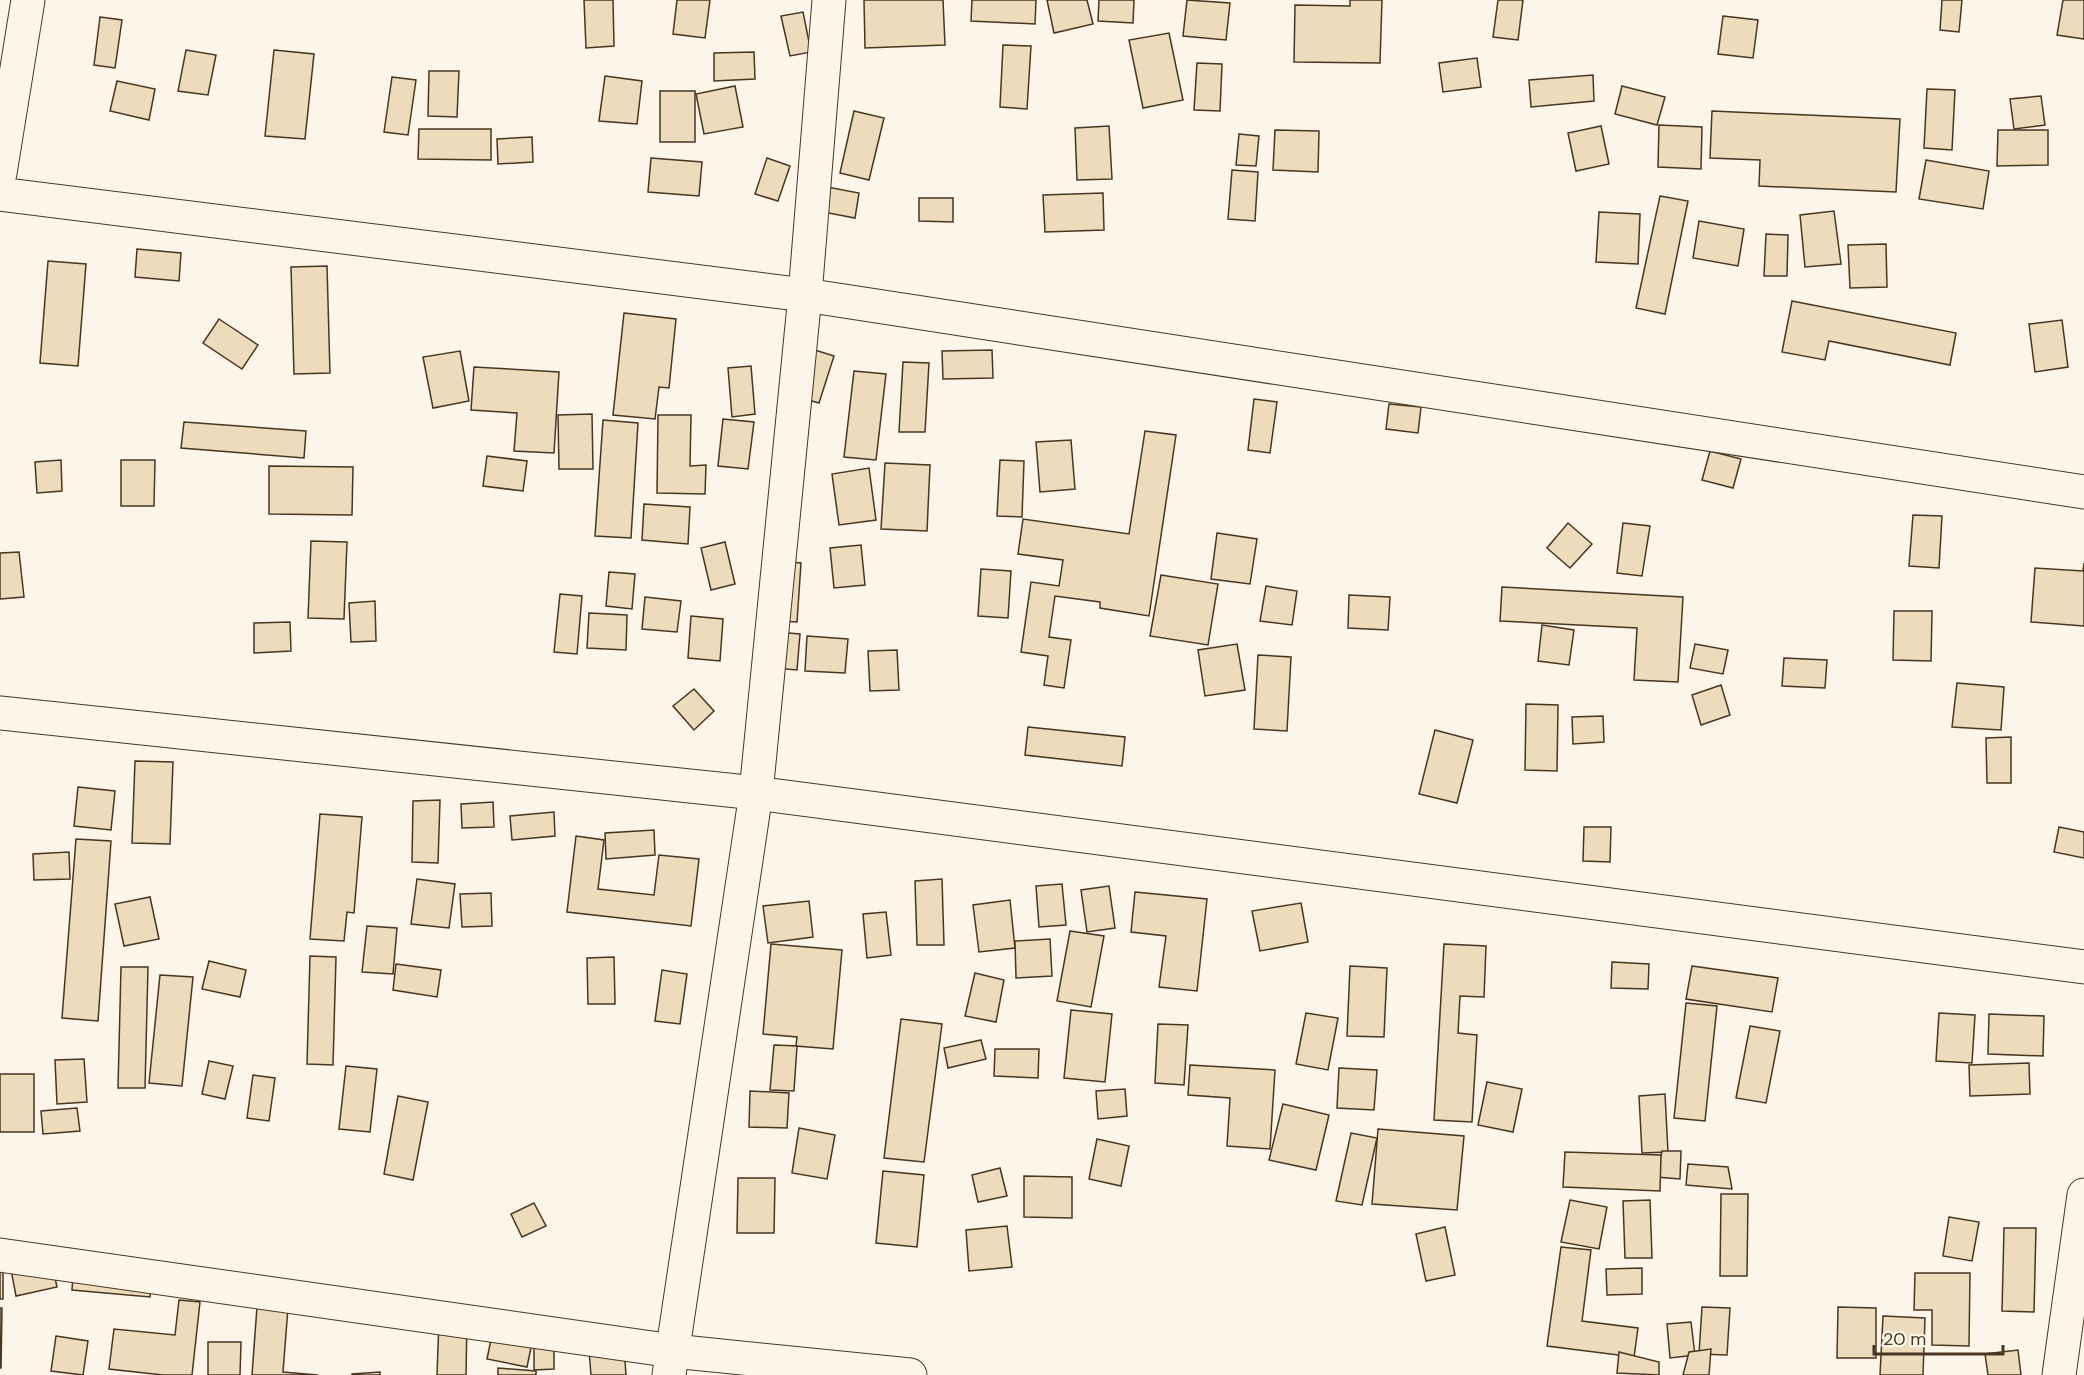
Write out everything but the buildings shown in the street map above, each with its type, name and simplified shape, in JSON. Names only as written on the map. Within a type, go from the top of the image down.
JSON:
[{"type":"street","points":[[0,173],[28,0]]},
{"type":"street","points":[[671,1363],[756,794],[805,295],[828,0]]},
{"type":"street","points":[[0,194],[805,295],[2084,492]]},
{"type":"street","points":[[0,713],[756,794],[2084,967]]},
{"type":"street","points":[[2059,1375],[2084,1195]]},
{"type":"street","points":[[0,1255],[671,1363],[910,1375]]}]
